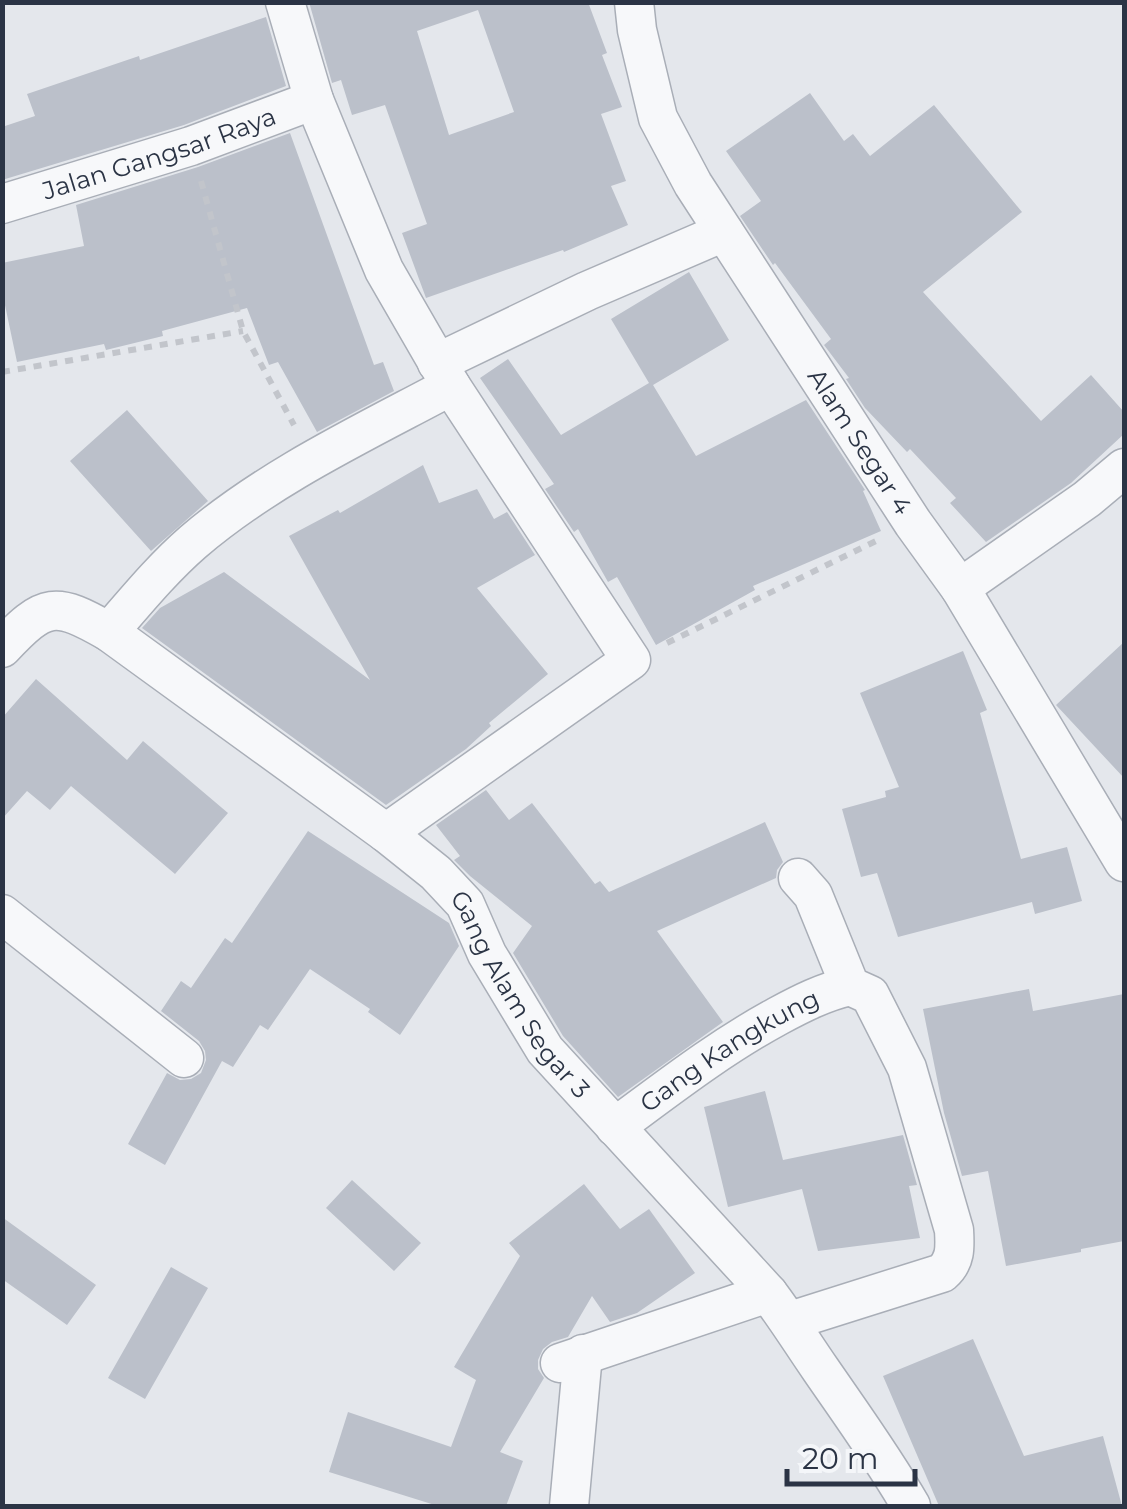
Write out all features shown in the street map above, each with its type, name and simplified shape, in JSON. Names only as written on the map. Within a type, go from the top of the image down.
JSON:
[{"type":"street","points":[[285,2],[314,100],[384,270],[444,375],[631,660],[386,833]]},
{"type":"street","name":"Alam Segar 4","points":[[634,2],[658,118],[693,184],[960,588],[1124,862]]},
{"type":"street","name":"Jalan Gangsar Raya","points":[[2,204],[191,146],[314,100]]},
{"type":"street","points":[[109,632],[162,571],[226,516],[444,375],[587,290],[724,232]]},
{"type":"street","points":[[960,588],[1087,499],[1124,468]]},
{"type":"street","name":"Gang Alam Segar 3","points":[[14,636],[40,614],[55,609],[79,615],[109,632],[436,873],[464,904],[487,954],[546,1050],[779,1307],[911,1506]]},
{"type":"street","points":[[568,1506],[571,1358],[779,1307],[942,1273],[952,1262],[954,1230],[907,1068],[870,995],[850,986],[812,895],[798,878]]},
{"type":"street","points":[[2,914],[184,1058]]},
{"type":"street","name":"Gang Kangkung","points":[[614,1128],[747,1033],[824,992],[850,986]]},
{"type":"path","points":[[191,146],[243,330],[314,460]]},
{"type":"path","points":[[2,372],[243,330]]},
{"type":"path","points":[[631,660],[914,523]]},
{"type":"building","points":[[309,2],[588,2],[607,53],[602,55],[622,107],[601,114],[626,181],[611,186],[628,225],[564,252],[426,298],[402,233],[427,224],[385,105],[352,115],[341,80],[332,83]],"holes":[[[478,10],[514,112],[449,135],[417,31]]]},
{"type":"building","points":[[266,17],[286,86],[184,125],[2,180],[2,127],[35,116],[27,94]]},
{"type":"building","points":[[810,93],[844,141],[853,134],[870,156],[934,105],[1022,212],[923,292],[1041,421],[1091,375],[1124,412],[1124,434],[1071,483],[986,542],[950,503],[956,498],[865,408],[824,345],[831,339],[740,216],[761,201],[726,151]]},
{"type":"building","points":[[290,133],[374,365],[383,362],[394,391],[317,432],[278,362],[269,365],[247,308],[106,350],[104,344],[17,362],[2,291],[2,263],[84,246],[76,205]]},
{"type":"building","points":[[689,272],[729,340],[653,385],[696,456],[806,400],[865,490],[881,531],[753,586],[755,590],[656,645],[617,577],[608,582],[578,529],[574,532],[545,489],[554,484],[480,378],[508,359],[561,435],[649,383],[611,319]]},
{"type":"building","points":[[127,410],[208,501],[151,551],[70,461]]},
{"type":"building","points":[[423,465],[439,503],[477,489],[494,519],[507,512],[535,555],[477,588],[548,674],[489,723],[491,726],[466,749],[386,805],[142,628],[160,608],[224,572],[370,680],[289,536],[338,510],[340,513]]},
{"type":"building","points":[[1124,642],[1124,778],[1056,705]]},
{"type":"building","points":[[963,651],[987,710],[980,713],[1021,859],[1067,847],[1082,901],[1035,914],[1032,902],[898,937],[877,873],[861,877],[842,809],[886,797],[885,791],[899,787],[860,693]]},
{"type":"building","points":[[36,679],[127,760],[143,741],[228,813],[175,874],[71,786],[50,810],[27,791],[2,819],[2,718]]},
{"type":"building","points":[[486,790],[509,820],[532,803],[595,884],[600,881],[609,892],[765,822],[783,862],[776,878],[657,931],[723,1022],[618,1097],[563,1036],[513,953],[532,926],[454,860],[460,856],[436,825]]},
{"type":"building","points":[[308,831],[449,923],[459,946],[400,1035],[368,1012],[370,1009],[310,969],[268,1030],[260,1025],[233,1067],[222,1061],[165,1165],[128,1144],[167,1073],[180,1080],[191,1079],[201,1073],[206,1060],[199,1041],[161,1011],[181,981],[191,988],[225,938],[232,943]]},
{"type":"building","points":[[1029,989],[1033,1011],[1124,994],[1124,1241],[1006,1266],[988,1171],[962,1176],[944,1113],[923,1009]]},
{"type":"building","points":[[765,1091],[783,1160],[903,1135],[917,1185],[909,1186],[920,1238],[818,1251],[802,1189],[728,1207],[704,1107]]},
{"type":"building","points":[[352,1180],[421,1243],[394,1271],[326,1208]]},
{"type":"building","points":[[584,1184],[620,1229],[649,1209],[695,1273],[637,1313],[610,1322],[592,1296],[568,1337],[543,1349],[538,1369],[544,1378],[500,1452],[523,1461],[506,1506],[438,1506],[329,1472],[348,1412],[451,1447],[476,1380],[454,1367],[520,1256],[509,1243]]},
{"type":"building","points":[[2,1217],[96,1285],[67,1325],[2,1279]]},
{"type":"building","points":[[171,1267],[208,1288],[145,1399],[108,1378]]},
{"type":"building","points":[[973,1339],[1024,1456],[1103,1436],[1122,1506],[939,1506],[883,1376]]}]
